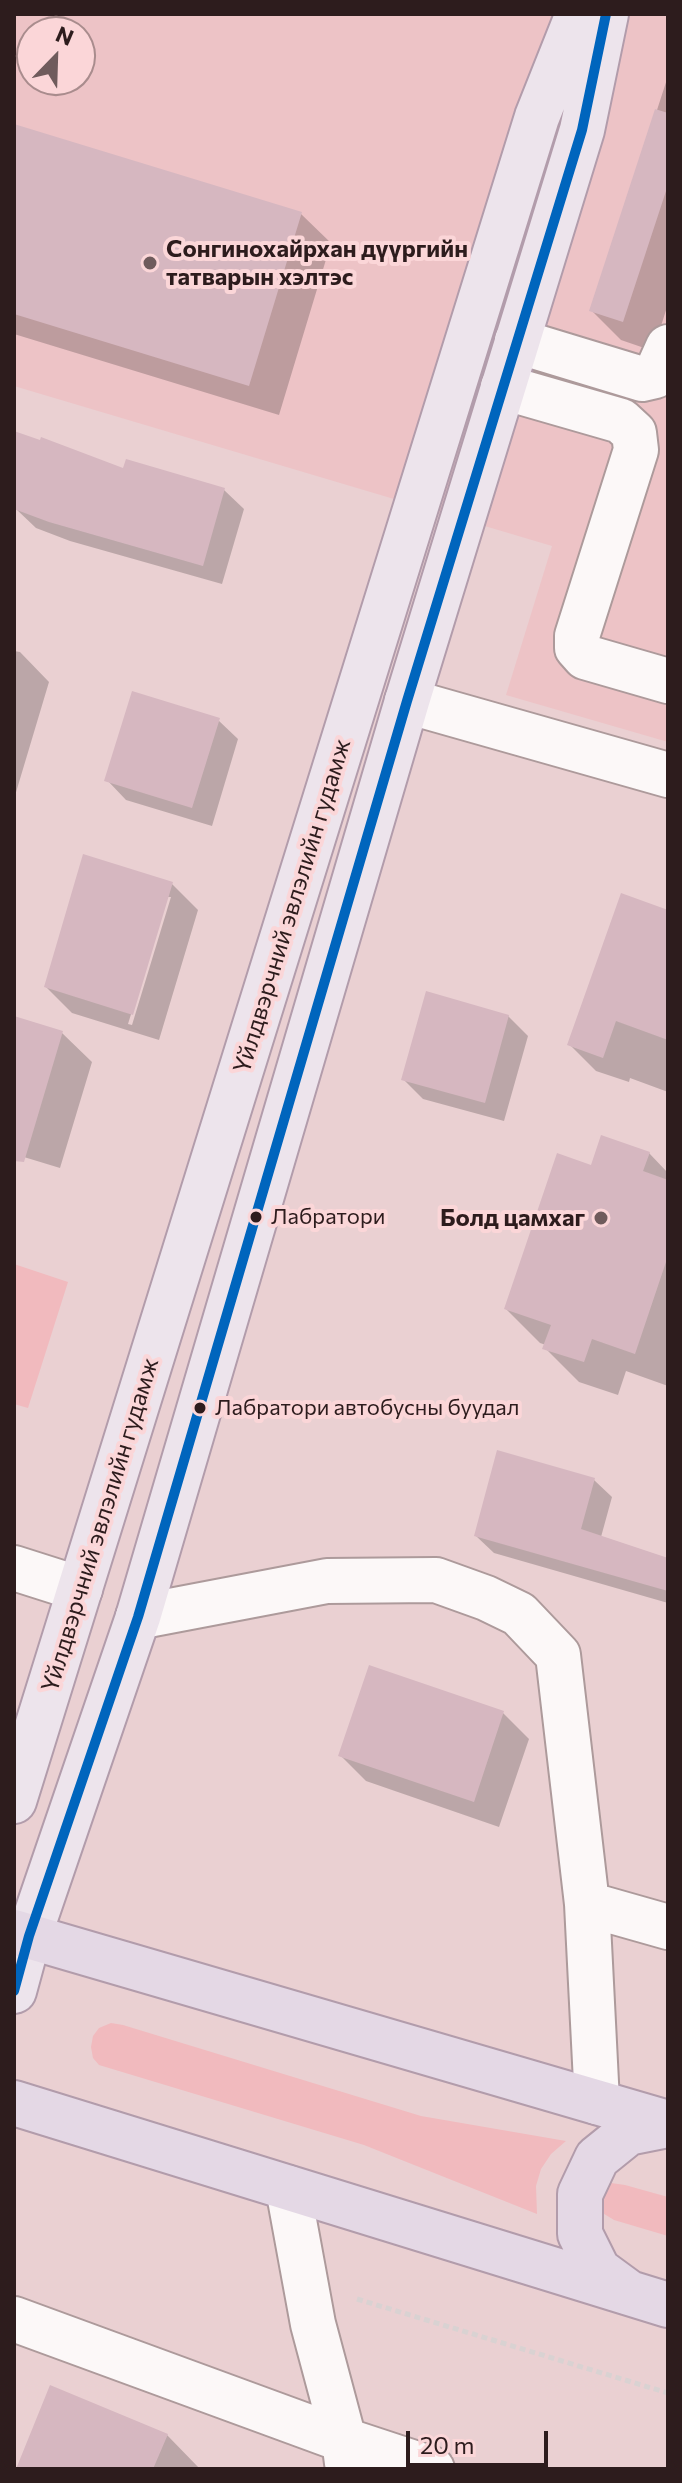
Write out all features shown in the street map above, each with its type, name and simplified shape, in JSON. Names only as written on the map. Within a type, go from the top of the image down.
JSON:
[{"type":"highway","points":[[22,1934],[668,2124]]},
{"type":"highway","points":[[14,2103],[649,2299]]},
{"type":"highway","points":[[649,2299],[598,2270],[580,2234],[580,2194],[597,2158],[628,2133],[668,2124]]},
{"type":"main road","name":"Үйлдвэрчний эвлэлийн гудамж","points":[[14,1801],[537,117],[578,14]]},
{"type":"main road","name":"Үйлдвэрчний эвлэлийн гудамж","points":[[14,1991],[22,1934],[138,1617],[407,701],[582,130],[606,14]]},
{"type":"street","points":[[517,341],[642,379],[655,376],[668,347]]},
{"type":"street","points":[[503,387],[621,421],[634,433],[636,450],[577,636],[577,648],[585,657],[666,673]]},
{"type":"street","points":[[407,701],[668,775]]},
{"type":"street","points":[[14,1568],[80,1589]]},
{"type":"street","points":[[138,1617],[327,1581],[436,1580],[519,1614],[558,1655],[587,1904],[597,2102]]},
{"type":"street","points":[[587,1904],[668,1927]]},
{"type":"street","points":[[288,2188],[313,2324],[346,2454]]},
{"type":"street","points":[[14,2319],[346,2454],[432,2469]]},
{"type":"path","points":[[306,2284],[668,2393]]},
{"type":"shaded area","points":[[14,14],[668,14],[668,742],[506,695],[552,546],[14,386]]},
{"type":"shaded area","points":[[14,1264],[68,1282],[28,1408],[14,1404]]},
{"type":"shaded area","points":[[111,2023],[421,2116],[566,2141],[551,2154],[541,2169],[536,2186],[537,2214],[364,2145],[99,2065],[93,2058],[93,2036],[99,2028]]},
{"type":"shaded area","points":[[611,2183],[668,2197],[668,2236],[614,2220],[601,2212],[600,2187]]},
{"type":"building","points":[[655,109],[668,113],[668,185],[623,322],[589,311]]},
{"type":"building","name":"Сонгинохайрхан дүүргийн татварын хэлтэс","points":[[14,124],[302,212],[249,386],[14,314]]},
{"type":"building","points":[[14,431],[40,440],[41,437],[123,468],[126,459],[225,488],[203,566],[14,509]]},
{"type":"building","points":[[132,691],[220,718],[192,808],[104,781]]},
{"type":"building","points":[[83,854],[173,882],[133,1015],[44,987]]},
{"type":"building","points":[[621,893],[668,910],[668,1040],[616,1021],[603,1058],[567,1045]]},
{"type":"building","points":[[426,991],[509,1015],[485,1103],[401,1080]]},
{"type":"building","points":[[14,1016],[63,1031],[24,1162],[14,1161]]},
{"type":"building","name":"Болд цамхаг","points":[[601,1135],[650,1152],[643,1171],[668,1180],[668,1256],[635,1354],[592,1339],[584,1362],[542,1349],[551,1325],[504,1309],[557,1153],[591,1165]]},
{"type":"building","points":[[497,1450],[595,1478],[581,1529],[668,1558],[668,1591],[474,1536]]},
{"type":"building","points":[[369,1665],[504,1711],[474,1802],[338,1756]]},
{"type":"building","points":[[50,2385],[168,2434],[153,2469],[16,2469]]},
{"type":"transit line","points":[[14,1991],[29,1936],[138,1617],[407,701],[582,130],[606,14]]},
{"type":"place","name":"Сонгинохайрхан дүүргийн татварын хэлтэс","points":[[150,263]]},
{"type":"place","name":"Лабратори","points":[[256,1217]]},
{"type":"place","name":"Болд цамхаг","points":[[601,1218]]},
{"type":"place","name":"Лабратори автобусны буудал","points":[[200,1408]]}]
